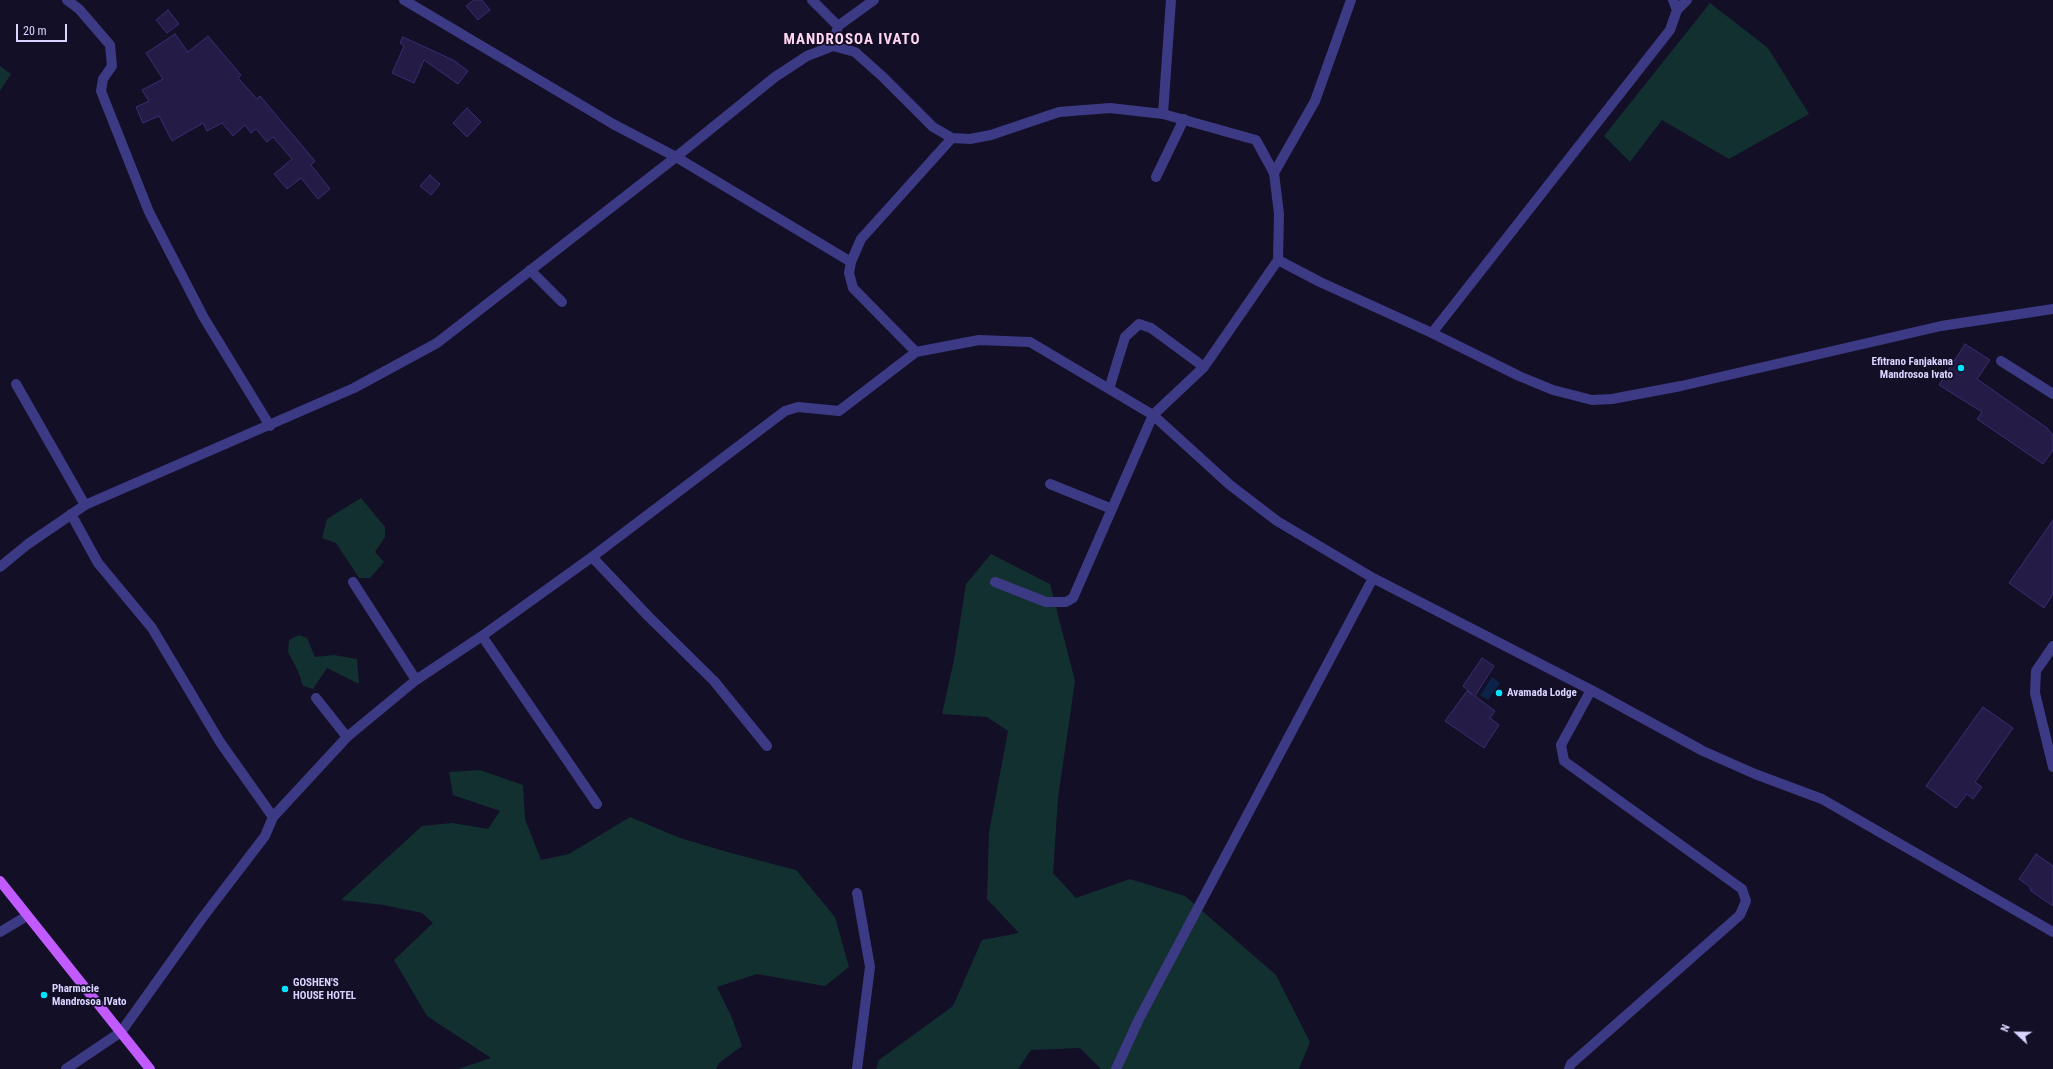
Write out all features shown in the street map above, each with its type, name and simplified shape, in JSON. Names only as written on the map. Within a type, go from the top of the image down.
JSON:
[{"type":"main road","points":[[0,881],[150,1069]]},
{"type":"street","points":[[66,0],[79,9],[110,45],[112,66],[103,79],[101,91],[149,212],[204,318],[270,426]]},
{"type":"street","points":[[404,0],[613,124],[676,158],[851,262]]},
{"type":"street","points":[[812,0],[838,26]]},
{"type":"street","points":[[833,46],[838,26],[874,0]]},
{"type":"street","points":[[1163,114],[1171,0]]},
{"type":"street","points":[[1274,173],[1315,101],[1351,0]]},
{"type":"street","points":[[1673,0],[1677,10]]},
{"type":"street","points":[[1432,333],[1670,30],[1677,10],[1687,0]]},
{"type":"street","points":[[0,567],[85,505],[270,426],[354,388],[436,343],[676,158],[775,77],[807,56],[833,46],[855,52],[883,77],[933,127],[952,138],[970,139],[991,134],[1058,112],[1110,108],[1163,114],[1256,140],[1274,173],[1279,214],[1278,260],[1204,367],[1153,415],[1073,598],[1066,602],[1046,602],[994,582]]},
{"type":"street","points":[[1156,177],[1184,119]]},
{"type":"street","points":[[916,352],[852,288],[849,272],[851,262],[861,239],[952,138]]},
{"type":"street","points":[[1278,260],[1320,282],[1546,387],[1592,400],[1612,399],[1681,386],[1941,326],[2053,309]]},
{"type":"street","points":[[530,270],[562,302]]},
{"type":"street","points":[[1109,389],[1125,337],[1139,324],[1152,328],[1204,367]]},
{"type":"street","points":[[66,1069],[121,1032],[203,917],[265,836],[273,817],[347,737],[416,680],[482,636],[592,557],[785,411],[798,407],[840,411],[916,352],[979,340],[1030,342],[1153,415],[1230,485],[1277,521],[1373,578],[1591,690],[1703,750],[1755,774],[1822,800],[2053,932]]},
{"type":"street","points":[[2001,361],[2053,394]]},
{"type":"street","points":[[16,384],[85,505]]},
{"type":"street","points":[[1050,484],[1112,509]]},
{"type":"street","points":[[71,514],[98,563],[152,628],[220,742],[273,817]]},
{"type":"street","points":[[592,557],[648,616],[714,681],[767,746]]},
{"type":"street","points":[[1116,1069],[1139,1019],[1373,578]]},
{"type":"street","points":[[353,582],[416,680]]},
{"type":"street","points":[[482,636],[597,804]]},
{"type":"street","points":[[2053,646],[2036,671],[2035,693],[2053,767]]},
{"type":"street","points":[[1569,1069],[1571,1064],[1740,915],[1746,901],[1742,889],[1564,761],[1561,745],[1591,690]]},
{"type":"street","points":[[316,698],[347,737]]},
{"type":"street","points":[[857,893],[870,966],[858,1069]]},
{"type":"street","points":[[0,932],[27,916]]},
{"type":"green space","points":[[1710,3],[1768,48],[1809,114],[1729,159],[1662,120],[1630,162],[1604,136]]},
{"type":"green space","points":[[0,66],[11,74],[0,91]]},
{"type":"green space","points":[[361,498],[385,527],[385,537],[375,552],[384,562],[370,578],[359,578],[336,543],[322,538],[327,519]]},
{"type":"green space","points":[[991,554],[1050,584],[1075,681],[1058,798],[1053,873],[1076,898],[1130,879],[1185,896],[1276,975],[1310,1042],[1299,1069],[1101,1069],[1080,1048],[1031,1050],[1018,1069],[876,1069],[879,1060],[953,1006],[982,940],[1019,933],[987,899],[989,832],[1008,731],[987,717],[942,714],[954,660],[966,584]]},
{"type":"green space","points":[[299,635],[307,638],[315,657],[334,655],[357,659],[359,684],[327,668],[313,689],[303,686],[298,671],[288,652],[289,640]]},
{"type":"green space","points":[[480,770],[523,785],[525,819],[541,860],[569,854],[630,817],[680,838],[796,870],[835,917],[849,967],[825,986],[757,974],[717,987],[732,1018],[742,1046],[719,1063],[716,1069],[458,1069],[491,1058],[427,1016],[394,960],[433,923],[422,913],[384,905],[341,900],[422,826],[452,823],[488,829],[500,811],[453,795],[449,772]]},
{"type":"water","points":[[1492,677],[1500,683],[1488,700],[1480,695]]},
{"type":"building","points":[[474,0],[482,0],[490,10],[478,20],[466,6]]},
{"type":"building","points":[[168,10],[179,24],[167,33],[156,20]]},
{"type":"building","points":[[175,34],[188,52],[208,36],[241,75],[238,78],[257,99],[260,96],[315,161],[311,165],[330,189],[318,199],[301,178],[287,189],[274,174],[292,159],[273,137],[267,142],[256,129],[251,133],[245,125],[233,136],[222,123],[207,131],[203,123],[172,141],[159,116],[143,123],[136,107],[149,101],[142,90],[163,79],[146,53]]},
{"type":"building","points":[[403,37],[453,60],[468,71],[458,84],[424,60],[414,83],[392,73],[404,46],[400,43]]},
{"type":"building","points":[[467,108],[481,122],[467,137],[453,123]]},
{"type":"building","points":[[430,175],[440,184],[431,195],[420,186]]},
{"type":"building","points":[[1965,344],[1990,360],[1977,379],[2047,428],[2053,435],[2053,450],[2043,464],[1977,419],[1982,412],[1939,385]]},
{"type":"building","points":[[2053,520],[2053,594],[2044,608],[2009,583]]},
{"type":"building","points":[[1482,658],[1494,666],[1475,696],[1495,711],[1490,718],[1499,725],[1484,748],[1445,721],[1467,691],[1473,695],[1463,686]]},
{"type":"building","points":[[1983,707],[2013,728],[1975,782],[1982,787],[1973,799],[1967,794],[1956,808],[1926,786]]},
{"type":"building","points":[[2036,854],[2053,866],[2053,906],[2031,891],[2030,887],[2019,879]]},
{"type":"place","name":"Efitrano Fanjakana Mandrosoa Ivato","points":[[1961,368]]},
{"type":"place","name":"Avamada Lodge","points":[[1499,693]]},
{"type":"place","name":"GOSHEN'S HOUSE HOTEL","points":[[285,989]]},
{"type":"place","name":"Pharmacie Mandrosoa IVato","points":[[44,995]]},
{"type":"district","name":"MANDROSOA IVATO","points":[[852,40]]}]
